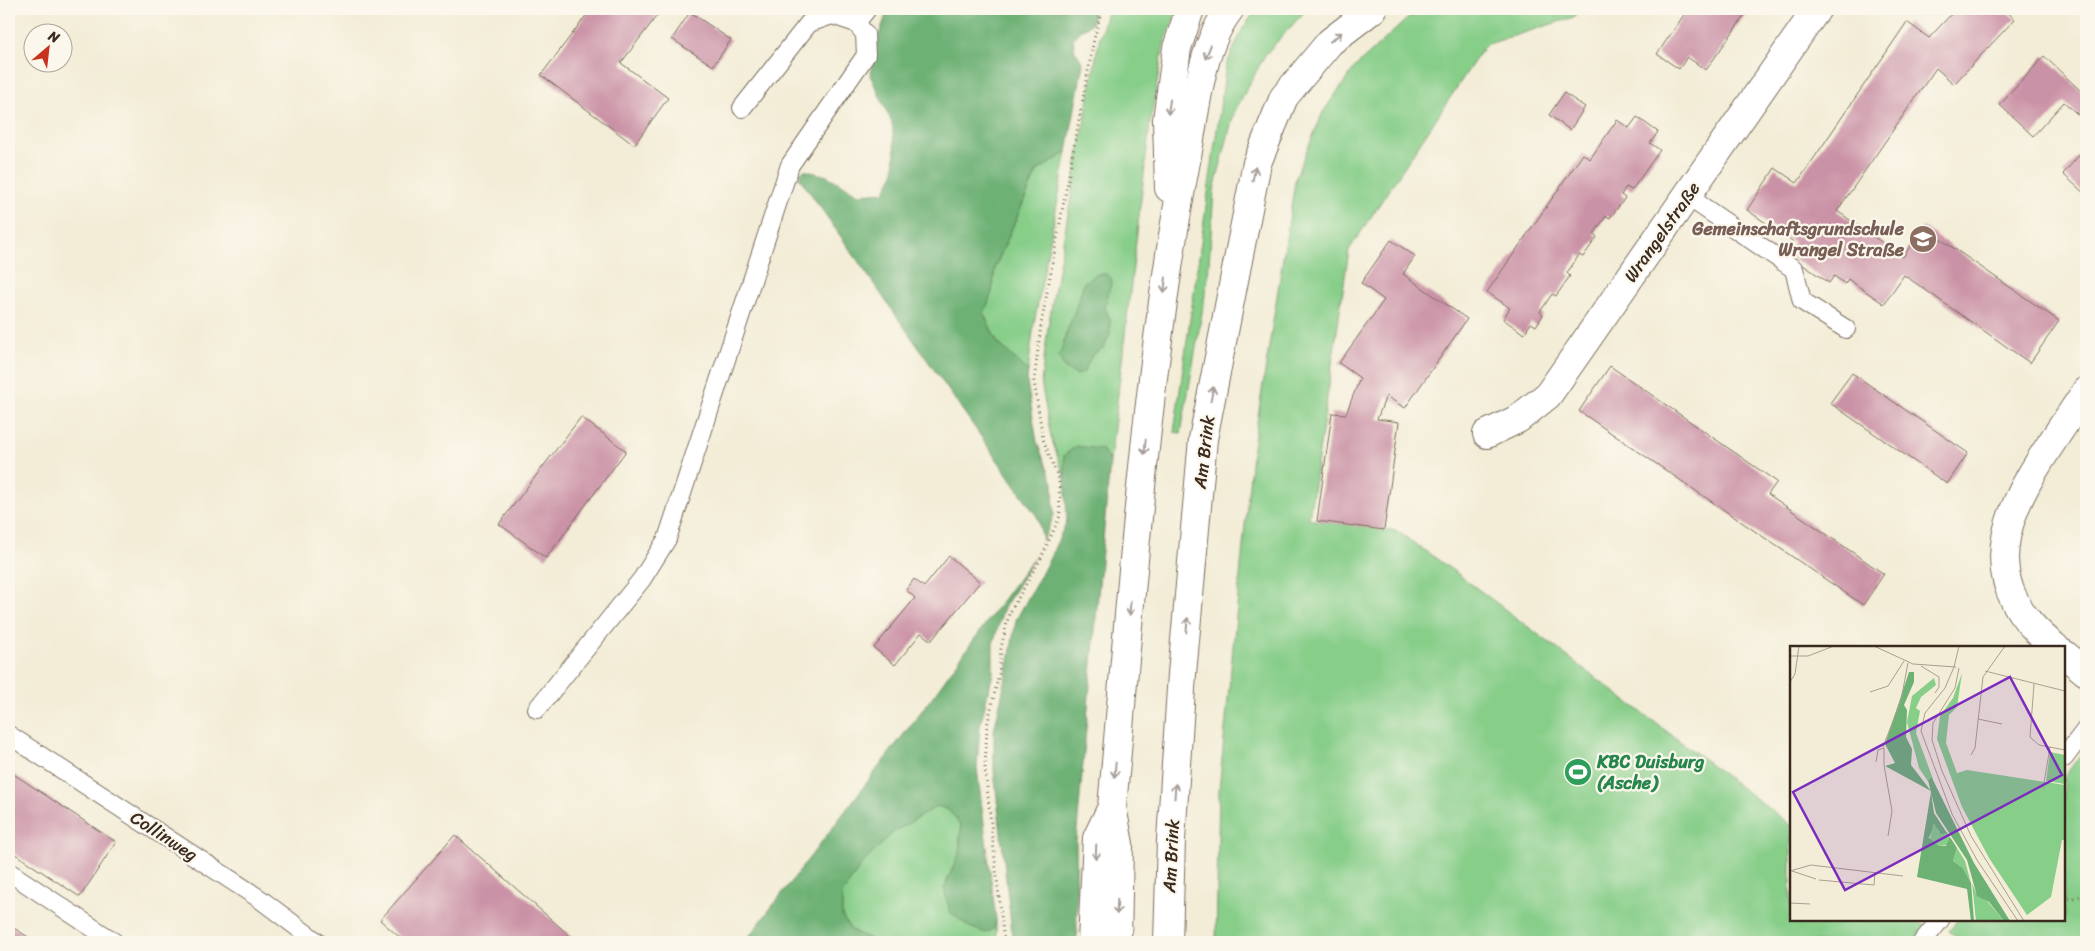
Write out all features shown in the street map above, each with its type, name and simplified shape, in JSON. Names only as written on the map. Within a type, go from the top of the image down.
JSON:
[{"type":"main road","points":[[1171,237],[1167,120],[1177,48],[1190,9]]},
{"type":"main road","points":[[1116,942],[1119,844],[1112,806],[1147,422],[1171,237],[1206,56],[1224,16],[1230,9]]},
{"type":"main road","name":"Am Brink","points":[[1168,942],[1171,840],[1182,674],[1204,439],[1257,163],[1284,97],[1330,42],[1373,9]]},
{"type":"main road","name":"Wrangelstraße","points":[[1487,434],[1518,419],[1548,395],[1817,9]]},
{"type":"main road","points":[[2054,646],[2038,634],[2016,606],[2004,572],[2005,538],[2016,502],[2086,391]]},
{"type":"main road","points":[[2065,655],[2086,672]]},
{"type":"main road","points":[[1092,942],[1097,838],[1112,806]]},
{"type":"lane","points":[[856,23],[867,9]]},
{"type":"lane","points":[[538,709],[642,579],[667,539],[790,164],[866,55],[865,34],[856,23],[832,16],[809,23],[742,108]]},
{"type":"lane","points":[[1687,196],[1794,269],[1802,301],[1846,329]]},
{"type":"lane","points":[[2065,757],[2086,729]]},
{"type":"lane","name":"Collinweg","points":[[9,735],[260,899],[297,936],[317,942]]},
{"type":"lane","points":[[9,872],[114,942]]},
{"type":"lane","points":[[1922,942],[1939,921]]},
{"type":"path","points":[[1004,942],[985,769],[987,726],[999,674],[1001,648],[1009,614],[1041,558],[1060,516],[1059,480],[1043,439],[1034,382],[1041,325],[1094,39],[1102,9]]},
{"type":"path","points":[[2065,900],[2086,895]]},
{"type":"green space","points":[[888,9],[1095,9],[1091,24],[1081,30],[1073,39],[1075,51],[1083,63],[1067,152],[1037,171],[995,267],[992,292],[984,314],[997,342],[1028,371],[1027,382],[1037,442],[1053,483],[1054,515],[1043,541],[1038,518],[799,177],[804,170],[827,176],[859,194],[884,192],[894,174],[895,154],[892,123],[870,75],[879,35]]},
{"type":"green space","points":[[1108,9],[1178,9],[1164,44],[1150,123],[1110,462],[1102,449],[1064,455],[1065,479],[1051,437],[1041,382],[1048,327],[1099,40]],"holes":[[[1111,279],[1105,308],[1110,319],[1104,347],[1092,355],[1065,336],[1077,308],[1084,282]]]},
{"type":"green space","points":[[1257,9],[1307,9],[1265,55],[1234,113],[1214,190],[1208,278],[1181,433],[1174,432],[1226,66],[1243,28]]},
{"type":"green space","points":[[1428,9],[1580,9],[1574,17],[1485,45],[1349,250],[1309,519],[1397,531],[1458,574],[1790,824],[1790,921],[1918,921],[1947,942],[1216,942],[1219,790],[1252,454],[1296,176],[1323,112],[1355,67],[1408,18]]},
{"type":"green space","points":[[1067,152],[1034,324],[1028,371],[997,342],[984,314],[992,292],[995,268],[1037,171]]},
{"type":"green space","points":[[1096,274],[1106,274],[1112,279],[1105,308],[1110,319],[1110,334],[1104,347],[1092,355],[1084,372],[1077,375],[1065,369],[1059,357],[1084,282]]},
{"type":"green space","points":[[1077,446],[1102,449],[1110,462],[1076,841],[1077,942],[1013,942],[994,771],[994,730],[1007,673],[1016,620],[1049,560],[1067,521],[1064,455]]},
{"type":"green space","points":[[1035,556],[1003,610],[993,644],[993,673],[980,726],[977,768],[996,919],[994,929],[986,933],[969,927],[950,912],[944,888],[959,854],[961,826],[949,810],[937,806],[892,833],[861,865],[842,894],[842,916],[851,930],[876,942],[745,942],[930,700]]},
{"type":"green space","points":[[2086,747],[2086,942],[1963,942],[1949,931],[1956,921],[2065,921],[2065,776]]},
{"type":"green space","points":[[937,806],[949,809],[961,826],[959,854],[944,888],[994,929],[996,919],[997,942],[876,942],[851,930],[842,916],[842,894],[861,865],[892,833]]},
{"type":"building","points":[[591,9],[662,9],[621,63],[668,98],[634,145],[541,75]]},
{"type":"building","points":[[1688,9],[1749,9],[1706,70],[1687,57],[1679,69],[1657,54]]},
{"type":"building","points":[[1956,9],[2004,9],[2015,19],[1954,84],[1936,68],[1837,211],[1903,257],[1923,227],[2059,321],[2030,363],[1904,275],[1884,304],[1848,279],[1845,284],[1834,276],[1829,283],[1786,253],[1794,242],[1747,210],[1775,168],[1797,183],[1907,22],[1929,38]]},
{"type":"building","points":[[690,12],[731,40],[713,66],[672,39]]},
{"type":"building","points":[[2044,56],[2086,96],[2086,122],[2064,102],[2033,136],[2000,105]]},
{"type":"building","points":[[1564,93],[1585,107],[1570,130],[1549,115]]},
{"type":"building","points":[[1637,117],[1658,132],[1650,143],[1660,150],[1632,190],[1626,187],[1621,195],[1625,198],[1610,218],[1606,216],[1594,234],[1597,237],[1583,257],[1579,255],[1567,273],[1570,276],[1556,296],[1552,294],[1540,312],[1543,315],[1536,326],[1531,323],[1524,334],[1503,319],[1510,308],[1487,292],[1583,154],[1590,159],[1617,120],[1629,128]]},
{"type":"building","points":[[2086,147],[2086,195],[2063,174]]},
{"type":"building","points":[[1391,240],[1415,256],[1403,274],[1467,319],[1405,408],[1386,396],[1377,419],[1399,422],[1384,530],[1317,521],[1332,413],[1346,414],[1360,378],[1339,363],[1384,300],[1361,283]]},
{"type":"building","points":[[1610,366],[1777,482],[1768,494],[1884,574],[1863,605],[1579,411]]},
{"type":"building","points":[[1852,373],[1968,453],[1947,484],[1830,403]]},
{"type":"building","points":[[581,417],[626,451],[546,558],[499,524]]},
{"type":"building","points":[[949,556],[980,582],[931,641],[921,633],[895,665],[874,648],[915,598],[906,590],[914,579],[924,587]]},
{"type":"building","points":[[9,771],[116,842],[80,897],[9,850]]},
{"type":"building","points":[[455,835],[577,942],[405,942],[380,920]]},
{"type":"building","points":[[9,925],[36,942],[9,942]]},
{"type":"place","name":"Gemeinschaftsgrundschule Wrangel Straße","points":[[1923,239]]},
{"type":"place","name":"KBC Duisburg (Asche)","points":[[1578,772]]}]
